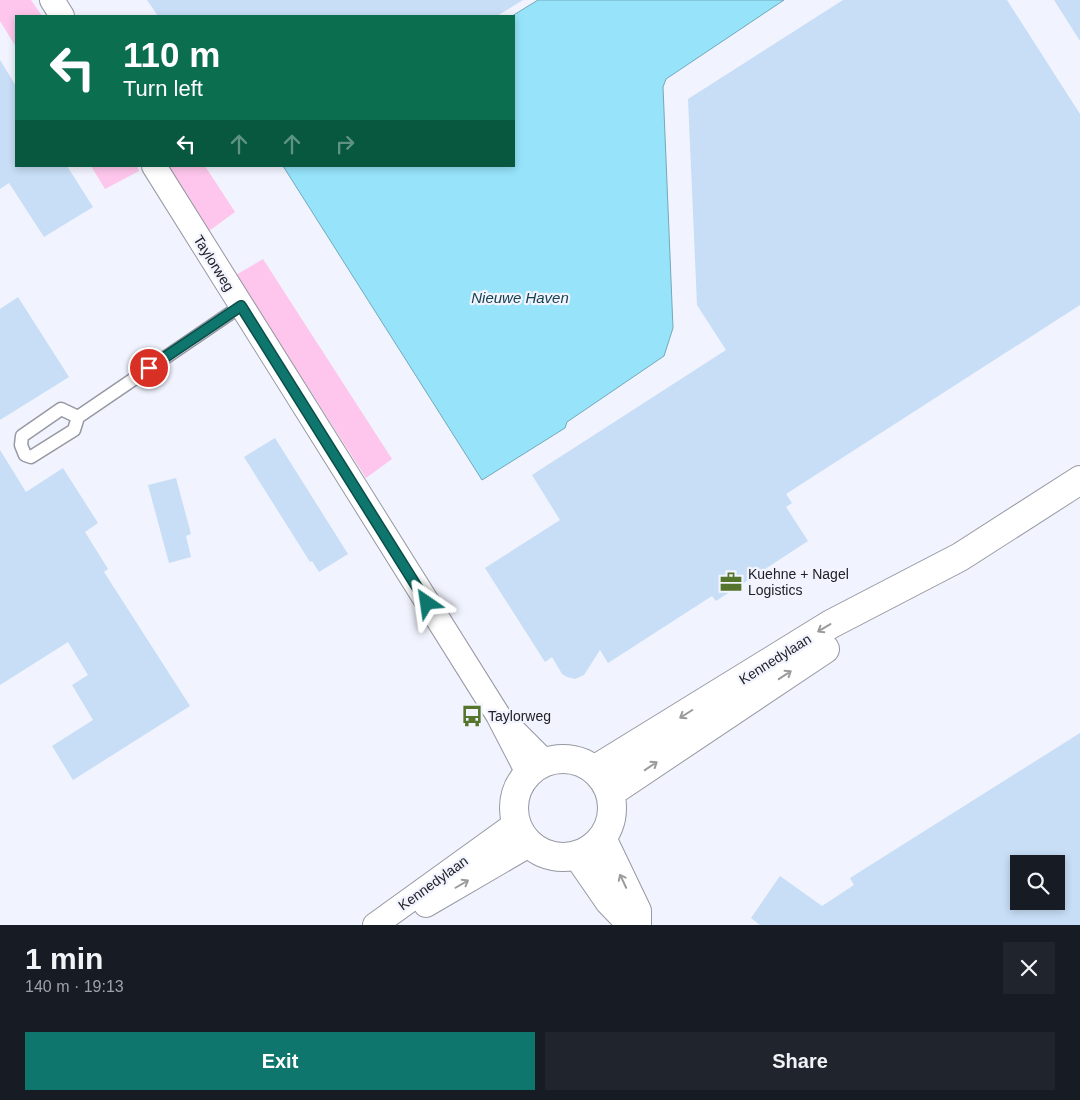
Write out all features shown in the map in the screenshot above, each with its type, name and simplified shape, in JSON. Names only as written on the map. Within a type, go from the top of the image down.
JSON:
[{"type":"street","points":[[52,0],[61,15]]},
{"type":"street","name":"Taylorweg","points":[[155,167],[498,714],[537,767]]},
{"type":"street","name":"Kennedylaan","points":[[594,770],[831,624],[960,557],[1080,480]]},
{"type":"street","name":"Kennedylaan","points":[[610,793],[850,633],[927,587],[960,557]]},
{"type":"street","points":[[558,759],[571,759],[583,763],[594,770],[604,781],[610,793],[612,809],[610,824],[602,838],[592,849],[578,856],[566,858],[552,857],[540,853],[522,834],[513,813],[516,791],[537,767],[558,759]]},
{"type":"street","name":"Kennedylaan","points":[[376,925],[522,834]]},
{"type":"street","name":"Kennedylaan","points":[[390,925],[522,834]]},
{"type":"street","points":[[602,838],[638,911],[638,925]]},
{"type":"street","points":[[578,856],[609,901],[632,925]]},
{"type":"lane","points":[[78,417],[61,409],[22,436],[21,445],[25,455],[31,458],[74,430],[78,417],[241,306]]},
{"type":"shaded area","points":[[0,0],[31,0],[41,15],[15,15],[15,45],[0,21]]},
{"type":"shaded area","points":[[92,167],[137,167],[139,171],[105,189]]},
{"type":"shaded area","points":[[168,167],[206,167],[235,212],[209,231]]},
{"type":"shaded area","points":[[263,259],[392,459],[366,478],[236,275]]},
{"type":"water","name":"Nieuwe Haven","points":[[538,0],[784,0],[666,79],[663,87],[673,328],[664,356],[567,422],[565,428],[482,480],[284,167],[515,167],[514,15]]},
{"type":"building","points":[[147,0],[523,0],[499,15],[157,15]]},
{"type":"building","points":[[843,0],[1007,0],[1080,114],[1080,305],[786,494],[792,503],[786,507],[808,541],[716,601],[712,596],[608,663],[600,650],[584,675],[575,679],[567,677],[562,674],[552,657],[545,662],[485,568],[560,520],[532,475],[726,350],[697,305],[688,99]]},
{"type":"building","points":[[1054,0],[1080,0],[1080,41]]},
{"type":"building","points":[[0,60],[15,84],[15,167],[68,167],[93,207],[44,237],[9,183],[0,189]]},
{"type":"building","points":[[18,297],[69,377],[0,420],[0,309]]},
{"type":"building","points":[[275,438],[348,554],[319,572],[312,561],[310,562],[244,457]]},
{"type":"building","points":[[0,450],[26,492],[63,468],[98,523],[85,532],[108,569],[104,572],[190,706],[73,780],[52,746],[93,720],[72,685],[88,675],[68,642],[0,685]]},
{"type":"building","points":[[176,478],[191,534],[186,536],[191,557],[169,563],[148,485]]},
{"type":"building","points":[[1080,733],[1080,925],[760,925],[751,918],[780,876],[822,906],[854,885],[850,878]]},
{"type":"place","name":"Kuehne + Nagel Logistics","points":[[731,582]]},
{"type":"place","name":"Taylorweg","points":[[472,716]]},
{"type":"route","points":[[149,368],[241,306],[427,603]]}]
